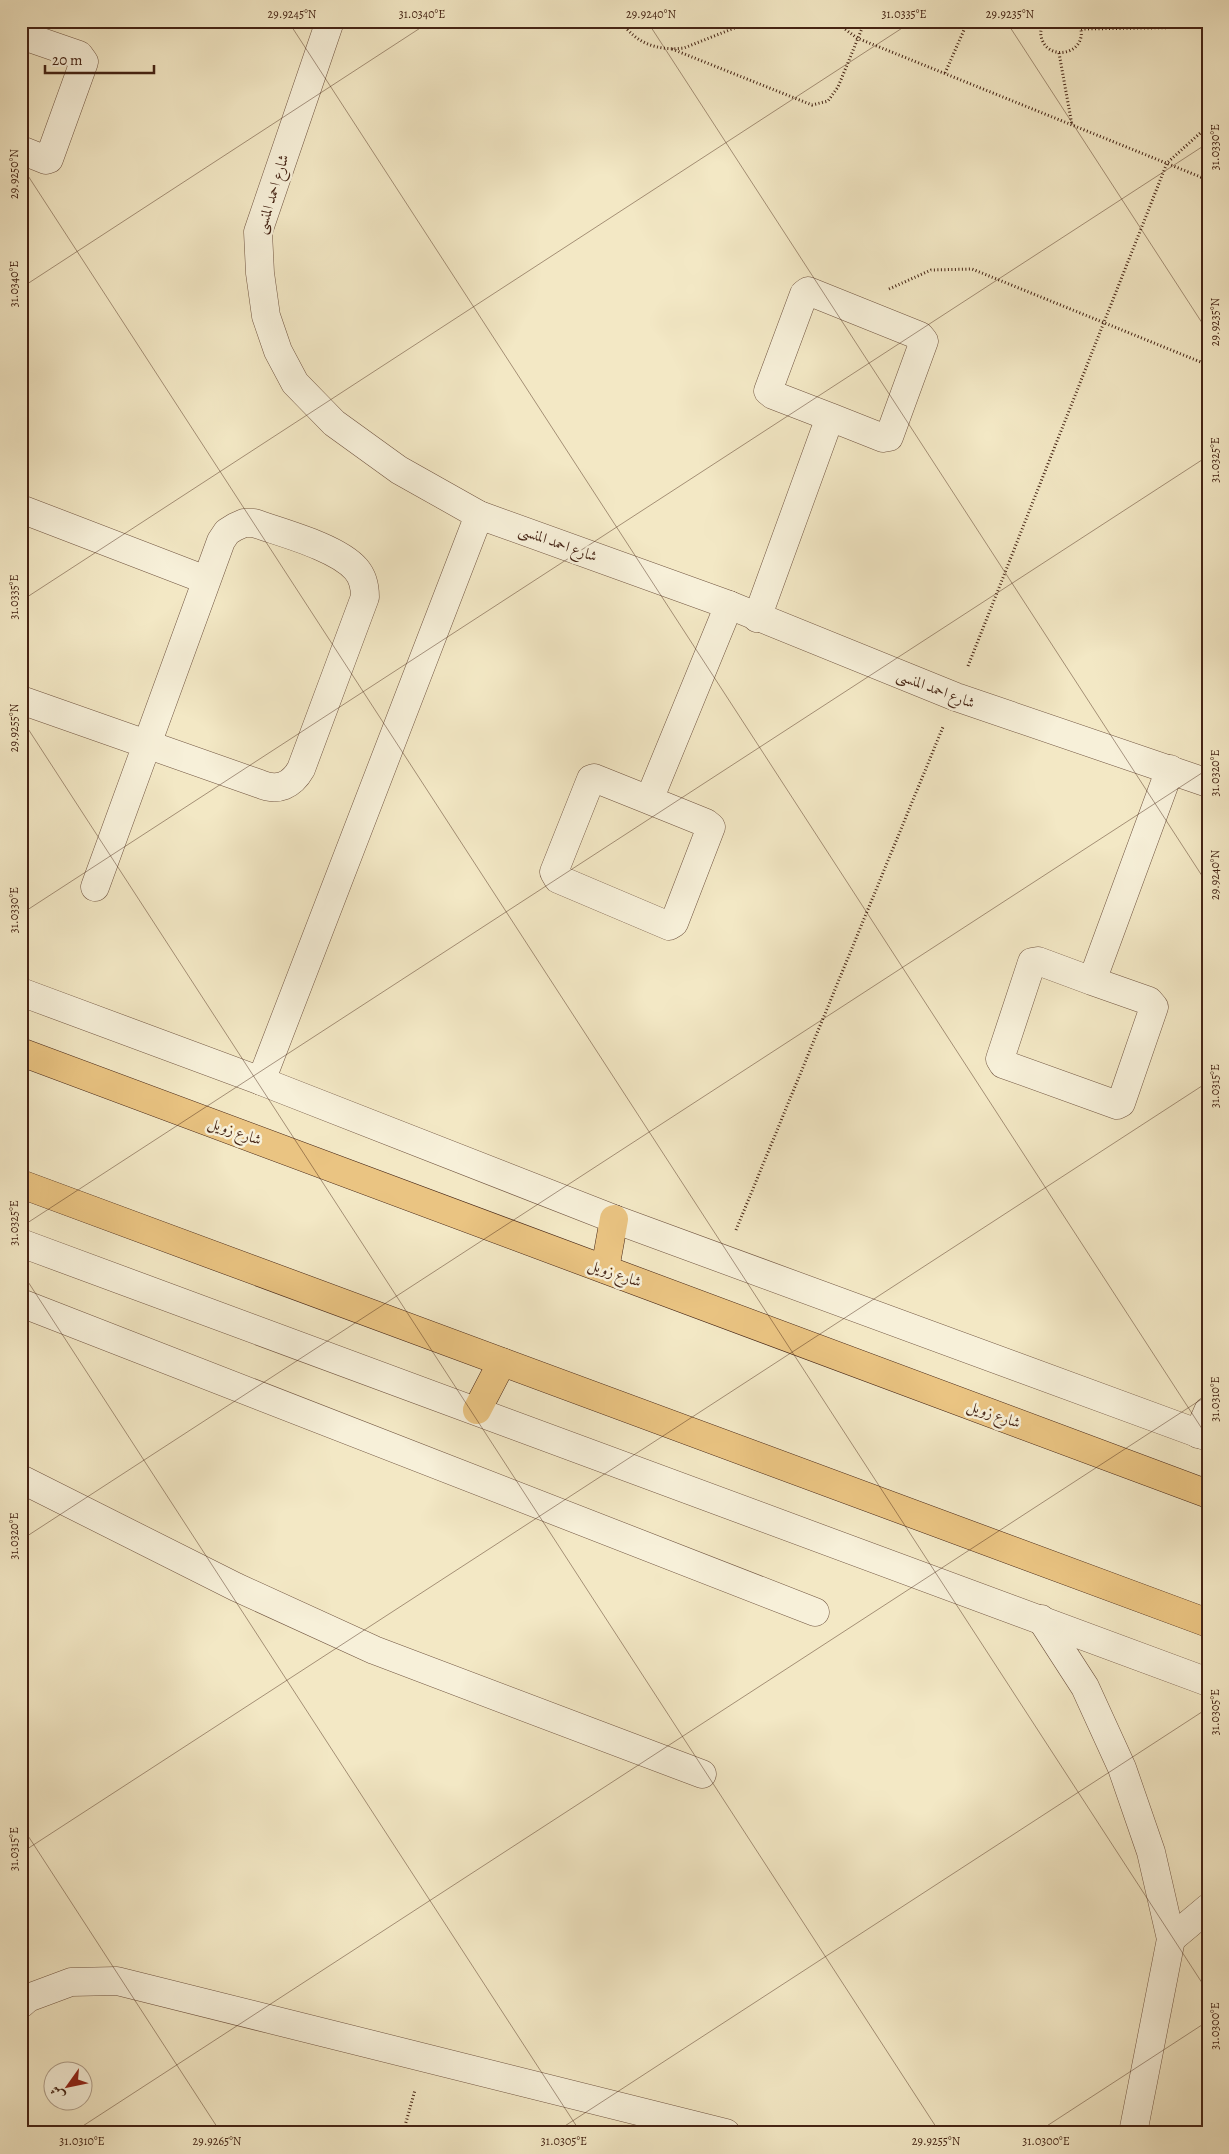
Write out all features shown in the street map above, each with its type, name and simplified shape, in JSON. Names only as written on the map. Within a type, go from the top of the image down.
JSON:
[{"type":"main road","name":"شارع زويل","points":[[21,1052],[1208,1494]]},
{"type":"main road","points":[[21,1184],[1208,1623]]},
{"type":"main road","points":[[605,1269],[614,1218]]},
{"type":"main road","points":[[477,1410],[502,1362]]},
{"type":"street","points":[[21,150],[46,160],[48,159],[84,62],[79,55],[21,35],[26,21]]},
{"type":"street","name":"شارع احمد المنسى","points":[[330,21],[258,232],[260,272],[266,316],[278,352],[295,383],[334,423],[399,470],[479,515],[729,605],[757,618],[956,697],[1208,783]]},
{"type":"street","points":[[808,291],[920,336],[924,343],[889,437],[883,438],[830,417],[772,395],[768,388],[808,291]]},
{"type":"street","points":[[757,618],[830,417]]},
{"type":"street","points":[[21,509],[206,580]]},
{"type":"street","points":[[261,1081],[479,515]]},
{"type":"street","points":[[22,703],[147,744],[269,788],[279,788],[296,778],[301,769],[365,597],[362,578],[357,570],[333,552],[254,523],[244,524],[227,532],[221,541],[206,580],[147,744],[95,887]]},
{"type":"street","points":[[650,800],[729,605]]},
{"type":"street","points":[[1092,981],[1170,769]]},
{"type":"street","points":[[594,778],[650,800],[706,823],[711,827],[674,923],[670,926],[558,879],[555,875],[591,779],[594,778]]},
{"type":"street","points":[[1038,961],[1092,981],[1149,1001],[1154,1008],[1121,1103],[1116,1105],[1003,1064],[1000,1059],[1032,962],[1038,961]]},
{"type":"street","points":[[21,992],[261,1081],[614,1218],[1205,1427]]},
{"type":"street","points":[[21,1243],[477,1410],[1208,1682]]},
{"type":"street","points":[[21,1303],[815,1612]]},
{"type":"street","points":[[21,1479],[236,1587],[374,1650],[702,1774]]},
{"type":"street","points":[[1041,1619],[1085,1687],[1122,1768],[1151,1852],[1171,1939],[1133,2133]]},
{"type":"street","points":[[1171,1939],[1208,1908]]},
{"type":"street","points":[[21,2004],[28,1998],[71,1982],[117,1981],[726,2133]]},
{"type":"path","points":[[621,21],[628,33],[653,47],[672,50],[812,105],[828,101],[838,87],[865,21]]},
{"type":"path","points":[[672,50],[684,48],[752,21]]},
{"type":"path","points":[[834,21],[857,38],[1208,180]]},
{"type":"path","points":[[945,73],[968,21]]},
{"type":"path","points":[[1045,21],[1041,34],[1044,43],[1050,50],[1059,53],[1069,52],[1077,47],[1082,29],[1078,21]]},
{"type":"path","points":[[1082,29],[1208,27]]},
{"type":"path","points":[[1059,53],[1072,125]]},
{"type":"path","points":[[862,313],[893,286],[931,270],[972,269],[1208,365]]},
{"type":"path","points":[[404,2133],[424,2057]]}]
